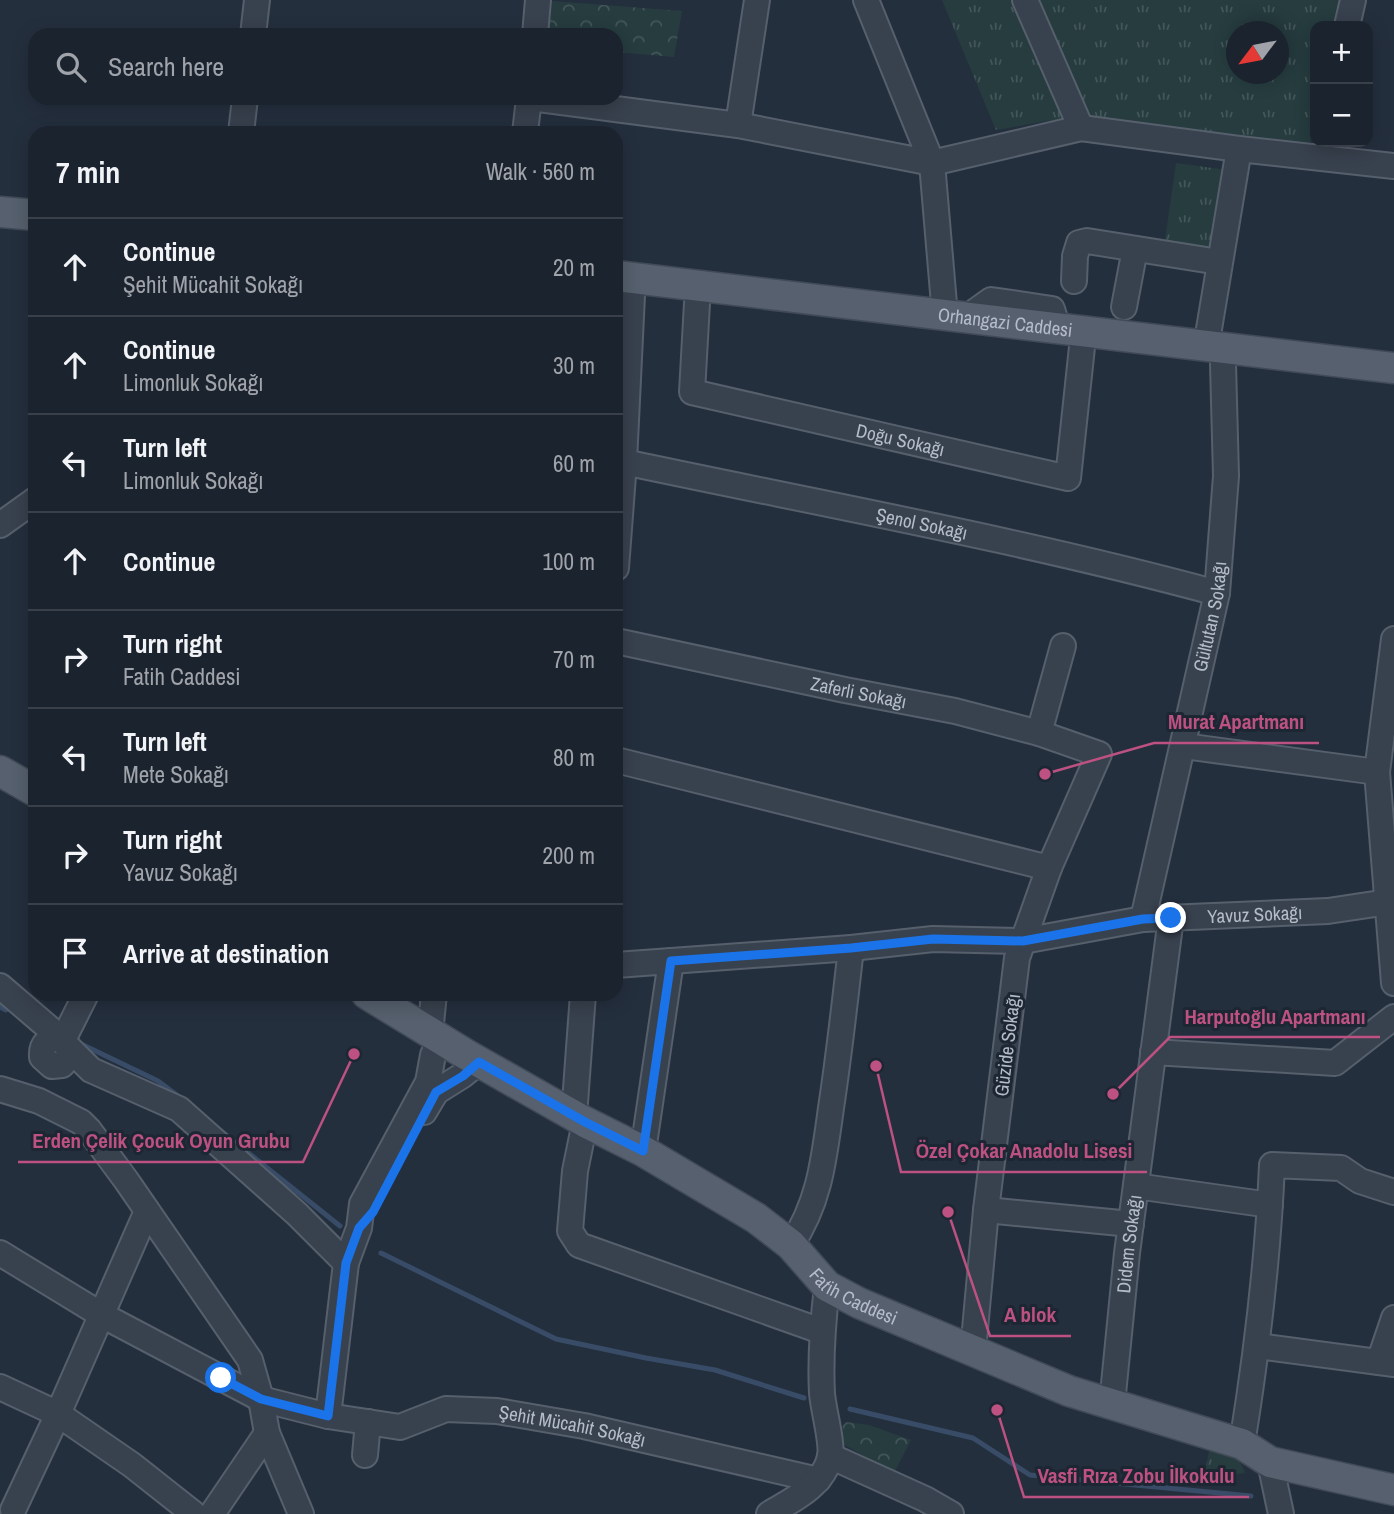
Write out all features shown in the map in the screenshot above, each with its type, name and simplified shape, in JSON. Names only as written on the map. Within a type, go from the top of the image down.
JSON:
[{"type":"main road","points":[[0,212],[28,214]]},
{"type":"main road","points":[[0,232],[28,234]]},
{"type":"main road","name":"Orhangazi Caddesi","points":[[623,288],[956,317],[1218,354],[1394,383]]},
{"type":"main road","name":"Orhangazi Caddesi","points":[[623,288],[697,303],[1082,347],[1218,354],[1394,368]]},
{"type":"main road","points":[[0,771],[28,788]]},
{"type":"main road","name":"Fatih Caddesi","points":[[378,1001],[479,1062],[579,1119],[643,1151],[756,1217],[791,1245],[827,1286],[859,1303],[1069,1391],[1242,1444],[1270,1462],[1394,1490]]},
{"type":"street","points":[[254,28],[257,0]]},
{"type":"street","points":[[738,125],[757,0]]},
{"type":"street","points":[[866,0],[932,163],[956,317]]},
{"type":"street","points":[[1025,0],[1081,128]]},
{"type":"street","points":[[1348,21],[1353,0]]},
{"type":"street","points":[[533,1],[535,28]]},
{"type":"street","points":[[242,126],[244,105]]},
{"type":"street","points":[[526,126],[529,105]]},
{"type":"street","points":[[584,105],[738,125],[932,163],[1081,128],[1239,149],[1320,149],[1394,166]]},
{"type":"street","name":"Gültutan Sokağı","points":[[1143,919],[1217,593],[1226,476],[1218,354],[1219,262],[1239,149]]},
{"type":"street","points":[[1074,281],[1075,256],[1079,243],[1087,241],[1219,262]]},
{"type":"street","points":[[1124,307],[1135,250]]},
{"type":"street","name":"Doğu Sokağı","points":[[697,303],[692,393],[1068,478],[1082,347]]},
{"type":"street","points":[[623,404],[623,475]]},
{"type":"street","name":"Şenol Sokağı","points":[[624,462],[1009,543],[1217,593]]},
{"type":"street","points":[[0,525],[28,505]]},
{"type":"street","points":[[1394,639],[1377,772],[1391,901],[1394,983]]},
{"type":"street","name":"Zaferli Sokağı","points":[[623,642],[955,711],[1039,733],[1099,754]]},
{"type":"street","points":[[1039,733],[1063,646]]},
{"type":"street","points":[[1184,746],[1377,772]]},
{"type":"street","name":"Güzide Sokağı","points":[[972,1351],[986,1210],[1017,958],[1049,868],[1099,754]]},
{"type":"street","points":[[623,762],[1049,868]]},
{"type":"street","name":"Yavuz Sokağı","points":[[623,964],[851,948],[933,939],[1023,941],[1143,919],[1328,911],[1391,901]]},
{"type":"street","name":"Didem Sokağı","points":[[1112,1404],[1131,1224],[1171,918]]},
{"type":"street","points":[[791,1245],[800,1233],[819,1187],[838,1067],[851,948]]},
{"type":"street","points":[[643,1151],[671,961]]},
{"type":"street","points":[[0,986],[32,1012],[91,1070],[179,1109],[297,1214],[346,1263]]},
{"type":"street","points":[[66,1044],[83,1001]]},
{"type":"street","points":[[328,1416],[346,1263],[359,1228],[362,1204],[428,1082],[435,1036],[434,1001]]},
{"type":"street","points":[[583,1001],[579,1119],[570,1231],[579,1245],[821,1331]]},
{"type":"street","points":[[1153,1052],[1335,1063],[1394,1017]]},
{"type":"street","points":[[40,1101],[48,1065],[42,1057],[43,1045],[51,1039],[66,1044]]},
{"type":"street","points":[[359,1228],[373,1212],[436,1092],[463,1076],[479,1062]]},
{"type":"street","points":[[0,1089],[40,1101],[81,1122],[147,1211],[250,1360],[267,1433],[301,1514]]},
{"type":"street","points":[[1242,1444],[1257,1346],[1272,1165],[1341,1168],[1360,1181],[1394,1192]]},
{"type":"street","points":[[1136,1186],[1270,1205]]},
{"type":"street","points":[[986,1210],[1131,1224]]},
{"type":"street","points":[[12,1510],[147,1211]]},
{"type":"street","points":[[0,1253],[100,1314],[261,1399]]},
{"type":"street","points":[[769,1514],[806,1492],[818,1479],[830,1456],[822,1394],[821,1331],[827,1286]]},
{"type":"street","points":[[1257,1346],[1387,1363],[1394,1318]]},
{"type":"street","points":[[0,1387],[58,1413],[132,1465],[194,1514]]},
{"type":"street","name":"Şehit Mücahit Sokağı","points":[[261,1399],[328,1416],[400,1427],[446,1409],[497,1411],[584,1426],[818,1479]]},
{"type":"street","points":[[365,1455],[368,1422]]},
{"type":"street","points":[[212,1514],[267,1433]]},
{"type":"street","points":[[830,1456],[925,1499],[951,1514]]},
{"type":"street","points":[[1270,1462],[1281,1514]]},
{"type":"green space","points":[[942,0],[1018,0],[1070,117],[996,130]]},
{"type":"green space","points":[[1032,0],[1340,0],[1336,21],[1310,21],[1310,144],[1086,120]]},
{"type":"green space","points":[[552,1],[682,11],[674,57],[623,53],[623,28],[549,28]]},
{"type":"green space","points":[[1176,163],[1227,170],[1215,255],[1164,247]]},
{"type":"green space","points":[[846,1422],[869,1425],[911,1440],[894,1473],[843,1444],[839,1439],[840,1429]]},
{"type":"green space","points":[[1210,1446],[1240,1462],[1245,1473],[1220,1475],[1205,1471]]},
{"type":"waterway","points":[[0,1007],[6,1010]]},
{"type":"waterway","points":[[79,1043],[158,1081],[178,1096]]},
{"type":"waterway","points":[[221,1131],[340,1226]]},
{"type":"waterway","points":[[381,1253],[556,1339],[715,1370],[804,1398]]},
{"type":"waterway","points":[[850,1409],[973,1438],[1030,1475],[1251,1496]]},
{"type":"place","name":"Murat Apartmanı","points":[[1045,774]]},
{"type":"place","name":"Erden Çelik Çocuk Oyun Grubu","points":[[354,1054]]},
{"type":"place","name":"Özel Çokar Anadolu Lisesi","points":[[876,1066]]},
{"type":"place","name":"Harputoğlu Apartmanı","points":[[1113,1094]]},
{"type":"place","name":"A blok","points":[[948,1212]]},
{"type":"place","name":"Vasfi Rıza Zobu İlkokulu","points":[[997,1410]]},
{"type":"route","points":[[221,1378],[261,1399],[328,1416],[346,1263],[359,1228],[373,1212],[436,1092],[463,1076],[479,1062],[585,1122],[643,1151],[671,961],[851,948],[933,939],[1023,941],[1143,919],[1171,918]]}]
